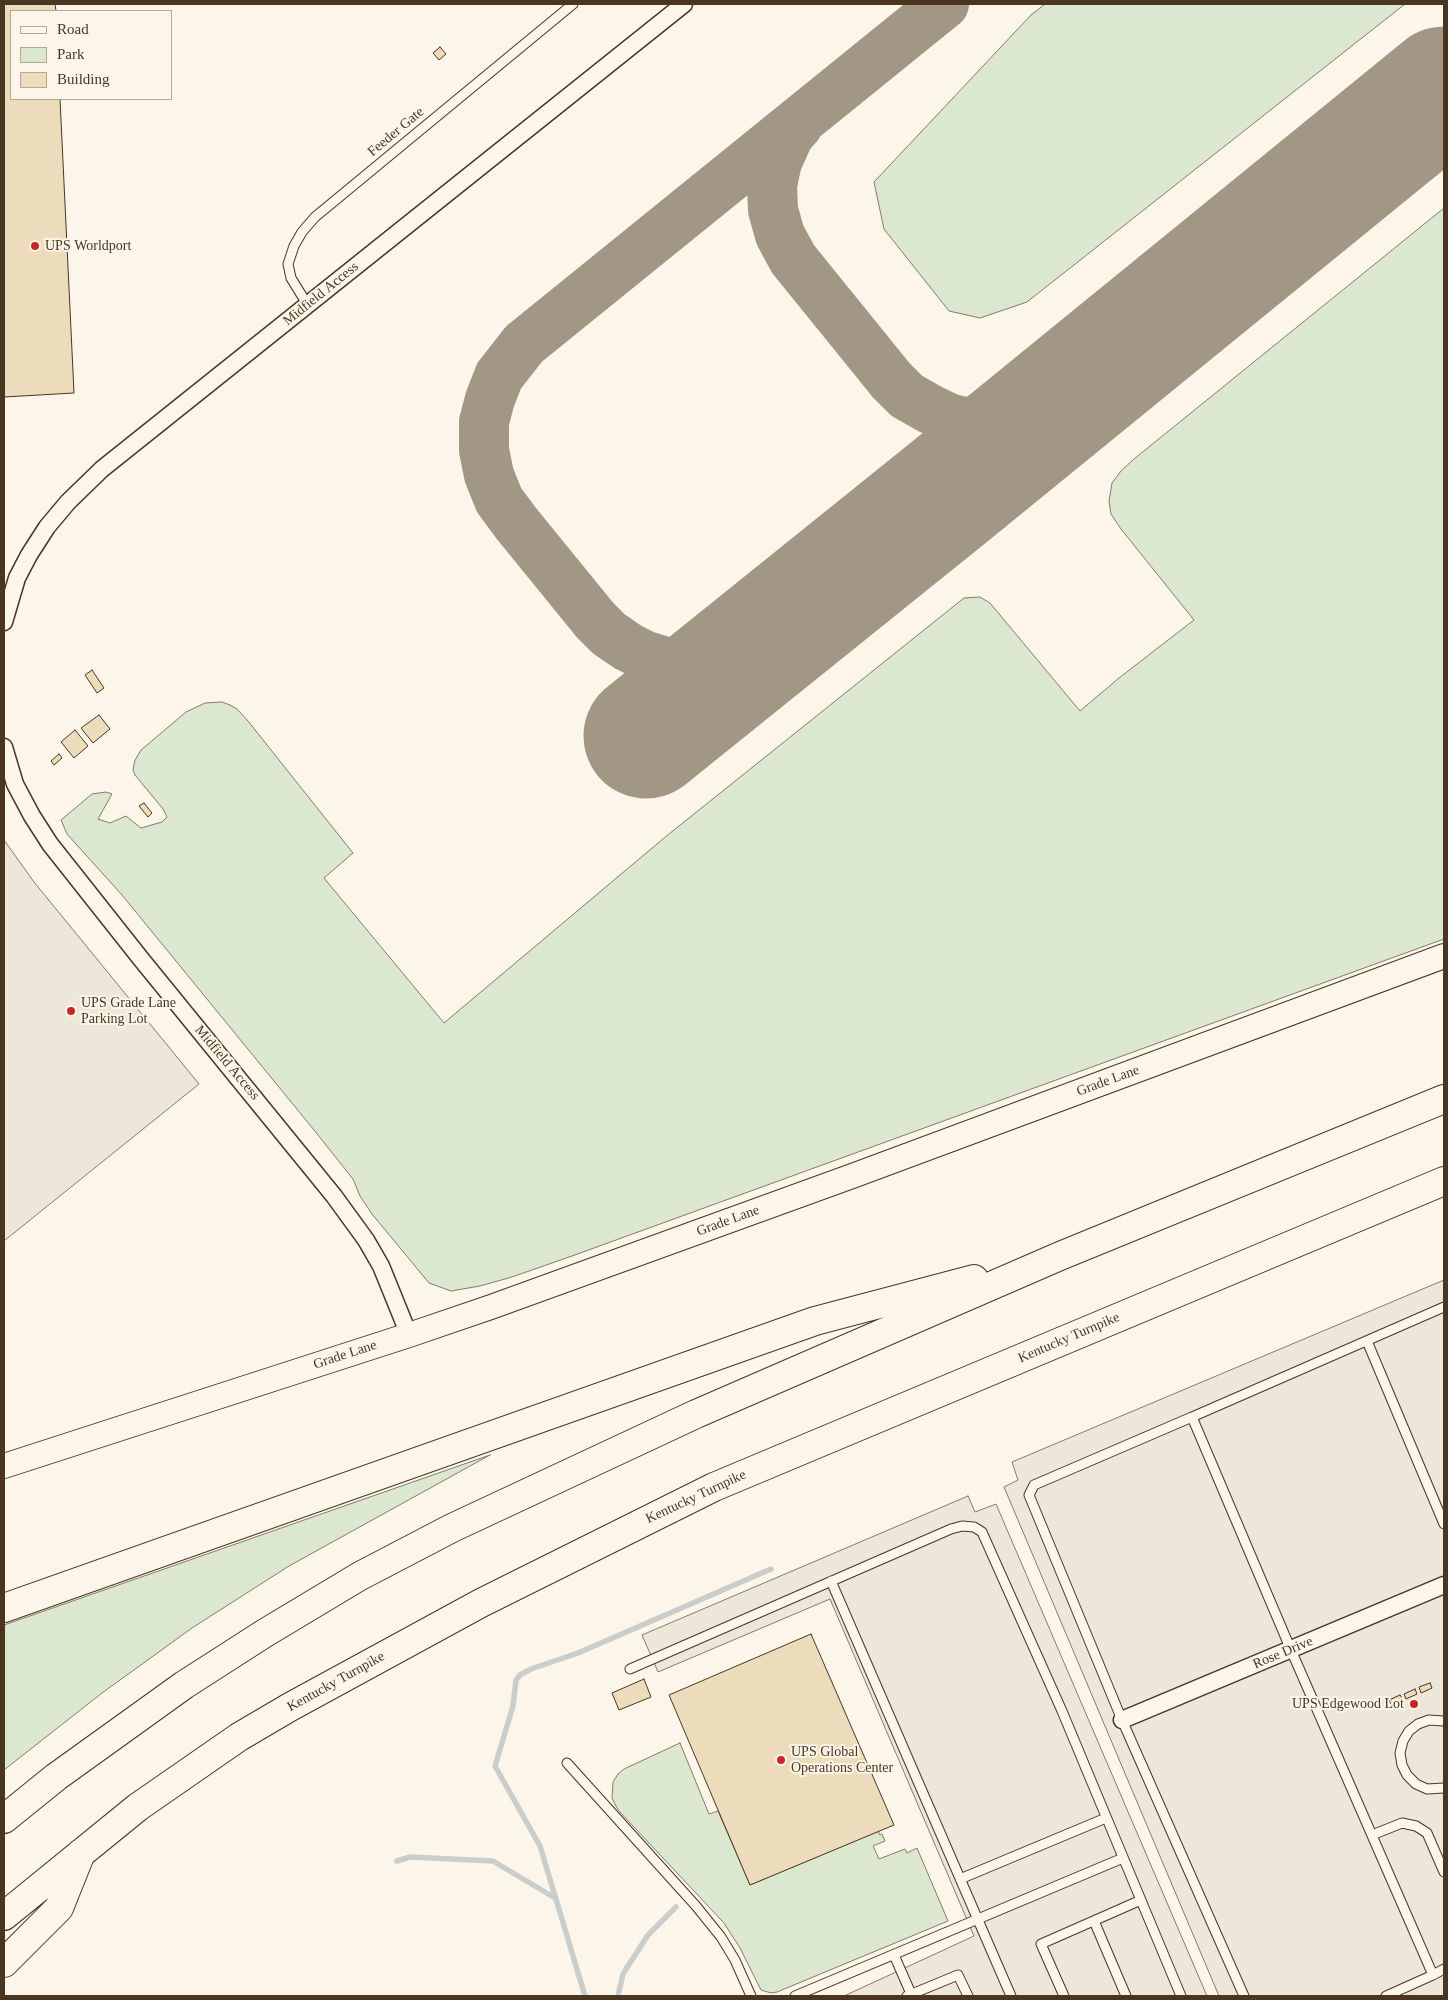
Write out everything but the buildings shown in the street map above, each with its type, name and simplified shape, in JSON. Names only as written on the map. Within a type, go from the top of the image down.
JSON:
[{"type":"highway","points":[[4,1819],[56,1776],[184,1685],[265,1633],[360,1576],[452,1528],[704,1411],[1060,1256],[1444,1099]]},
{"type":"highway","name":"Kentucky Turnpike","points":[[4,1916],[138,1807],[239,1737],[290,1706],[481,1603],[714,1487],[1444,1181]]},
{"type":"highway","points":[[4,1608],[815,1321],[1060,1256]]},
{"type":"highway","points":[[4,1963],[59,1908],[82,1852]]},
{"type":"main road","name":"Grade Lane","points":[[4,1466],[409,1335],[854,1175],[1444,956]]},
{"type":"street","name":"Midfield Access","points":[[4,622],[17,578],[29,555],[47,528],[68,502],[102,469],[684,4]]},
{"type":"street","name":"Midfield Access","points":[[4,747],[15,784],[50,844],[334,1196],[366,1240],[381,1266],[409,1335]]},
{"type":"street","name":"Rose Drive","points":[[1122,1720],[1444,1585]]},
{"type":"lane","name":"Feeder Gate","points":[[307,304],[290,278],[288,264],[294,246],[302,232],[315,217],[572,4]]},
{"type":"lane","points":[[1244,1996],[1122,1720],[1029,1495],[1034,1485],[1444,1307]]},
{"type":"lane","points":[[1367,1341],[1444,1524]]},
{"type":"lane","points":[[1192,1417],[1433,1975]]},
{"type":"lane","points":[[630,1669],[951,1528],[962,1526],[974,1527],[982,1532],[1062,1711],[1181,1996]]},
{"type":"lane","points":[[831,1581],[1011,1996]]},
{"type":"lane","points":[[1444,1721],[1429,1720],[1418,1724],[1409,1731],[1403,1741],[1400,1753],[1402,1765],[1407,1776],[1416,1784],[1427,1789],[1444,1788]]},
{"type":"lane","points":[[567,1763],[722,1937],[735,1960],[751,1996]]},
{"type":"lane","points":[[960,1879],[1106,1818]]},
{"type":"lane","points":[[1372,1835],[1402,1823],[1416,1826],[1427,1833],[1444,1872]]},
{"type":"lane","points":[[795,1996],[1123,1858]]},
{"type":"lane","points":[[1064,1996],[1041,1944],[1141,1900]]},
{"type":"lane","points":[[1094,1921],[1126,1996]]},
{"type":"lane","points":[[894,1955],[910,1996],[958,1974],[968,1996]]},
{"type":"lane","points":[[1386,1996],[1444,1969]]},
{"type":"green space","points":[[1045,4],[1405,4],[1027,302],[980,318],[949,311],[884,229],[874,182],[1031,15]]},
{"type":"green space","points":[[1444,208],[1444,939],[572,1256],[512,1277],[480,1286],[451,1291],[429,1283],[372,1214],[360,1196],[353,1179],[314,1130],[122,895],[67,834],[61,820],[92,794],[106,792],[112,794],[98,819],[110,823],[126,816],[141,828],[162,822],[167,817],[163,809],[135,775],[133,770],[135,760],[141,750],[186,712],[205,703],[222,702],[230,705],[237,709],[248,721],[353,853],[324,878],[444,1023],[664,838],[964,598],[980,597],[990,603],[1080,711],[1194,620],[1111,514],[1109,501],[1112,483],[1134,459]]},
{"type":"green space","points":[[490,1455],[289,1566],[192,1628],[102,1693],[4,1770],[4,1625]]},
{"type":"green space","points":[[680,1743],[709,1814],[718,1811],[750,1885],[878,1831],[880,1835],[882,1834],[885,1841],[873,1846],[879,1859],[905,1849],[907,1853],[917,1848],[948,1921],[777,1992],[771,1993],[761,1990],[740,1948],[724,1923],[618,1810],[612,1798],[613,1782],[624,1769]]},
{"type":"shaded area","name":"UPS Grade Lane Parking Lot","points":[[4,840],[34,882],[199,1084],[4,1241]]},
{"type":"shaded area","points":[[1444,1280],[1444,1996],[1219,1996],[1004,1487],[1018,1480],[1012,1462]]},
{"type":"shaded area","points":[[968,1496],[975,1512],[996,1504],[1207,1996],[844,1996],[974,1936],[830,1599],[658,1672],[642,1635]]},
{"type":"waterway","points":[[585,1996],[540,1846],[495,1766],[513,1706],[516,1680],[520,1675],[531,1669],[578,1653],[771,1569]]},
{"type":"waterway","points":[[397,1861],[410,1857],[493,1861],[555,1898]]},
{"type":"waterway","points":[[618,1996],[623,1974],[648,1935],[676,1907]]},
{"type":"taxiway","points":[[764,641],[715,661],[691,663],[666,662],[646,656],[609,634],[595,620],[499,500],[489,475],[484,450],[484,422],[490,399],[499,376],[524,344],[944,4]]},
{"type":"taxiway","points":[[798,125],[789,135],[777,162],[772,185],[773,210],[780,235],[793,259],[891,380],[907,396],[951,419],[975,424],[1006,422],[1032,414],[1072,392]]},
{"type":"runway","points":[[646,736],[1444,89]]},
{"type":"place","name":"UPS Worldport","points":[[35,246]]},
{"type":"place","name":"UPS Grade Lane Parking Lot","points":[[71,1011]]},
{"type":"place","name":"UPS Edgewood Lot","points":[[1414,1704]]},
{"type":"place","name":"UPS Global Operations Center","points":[[781,1760]]}]
